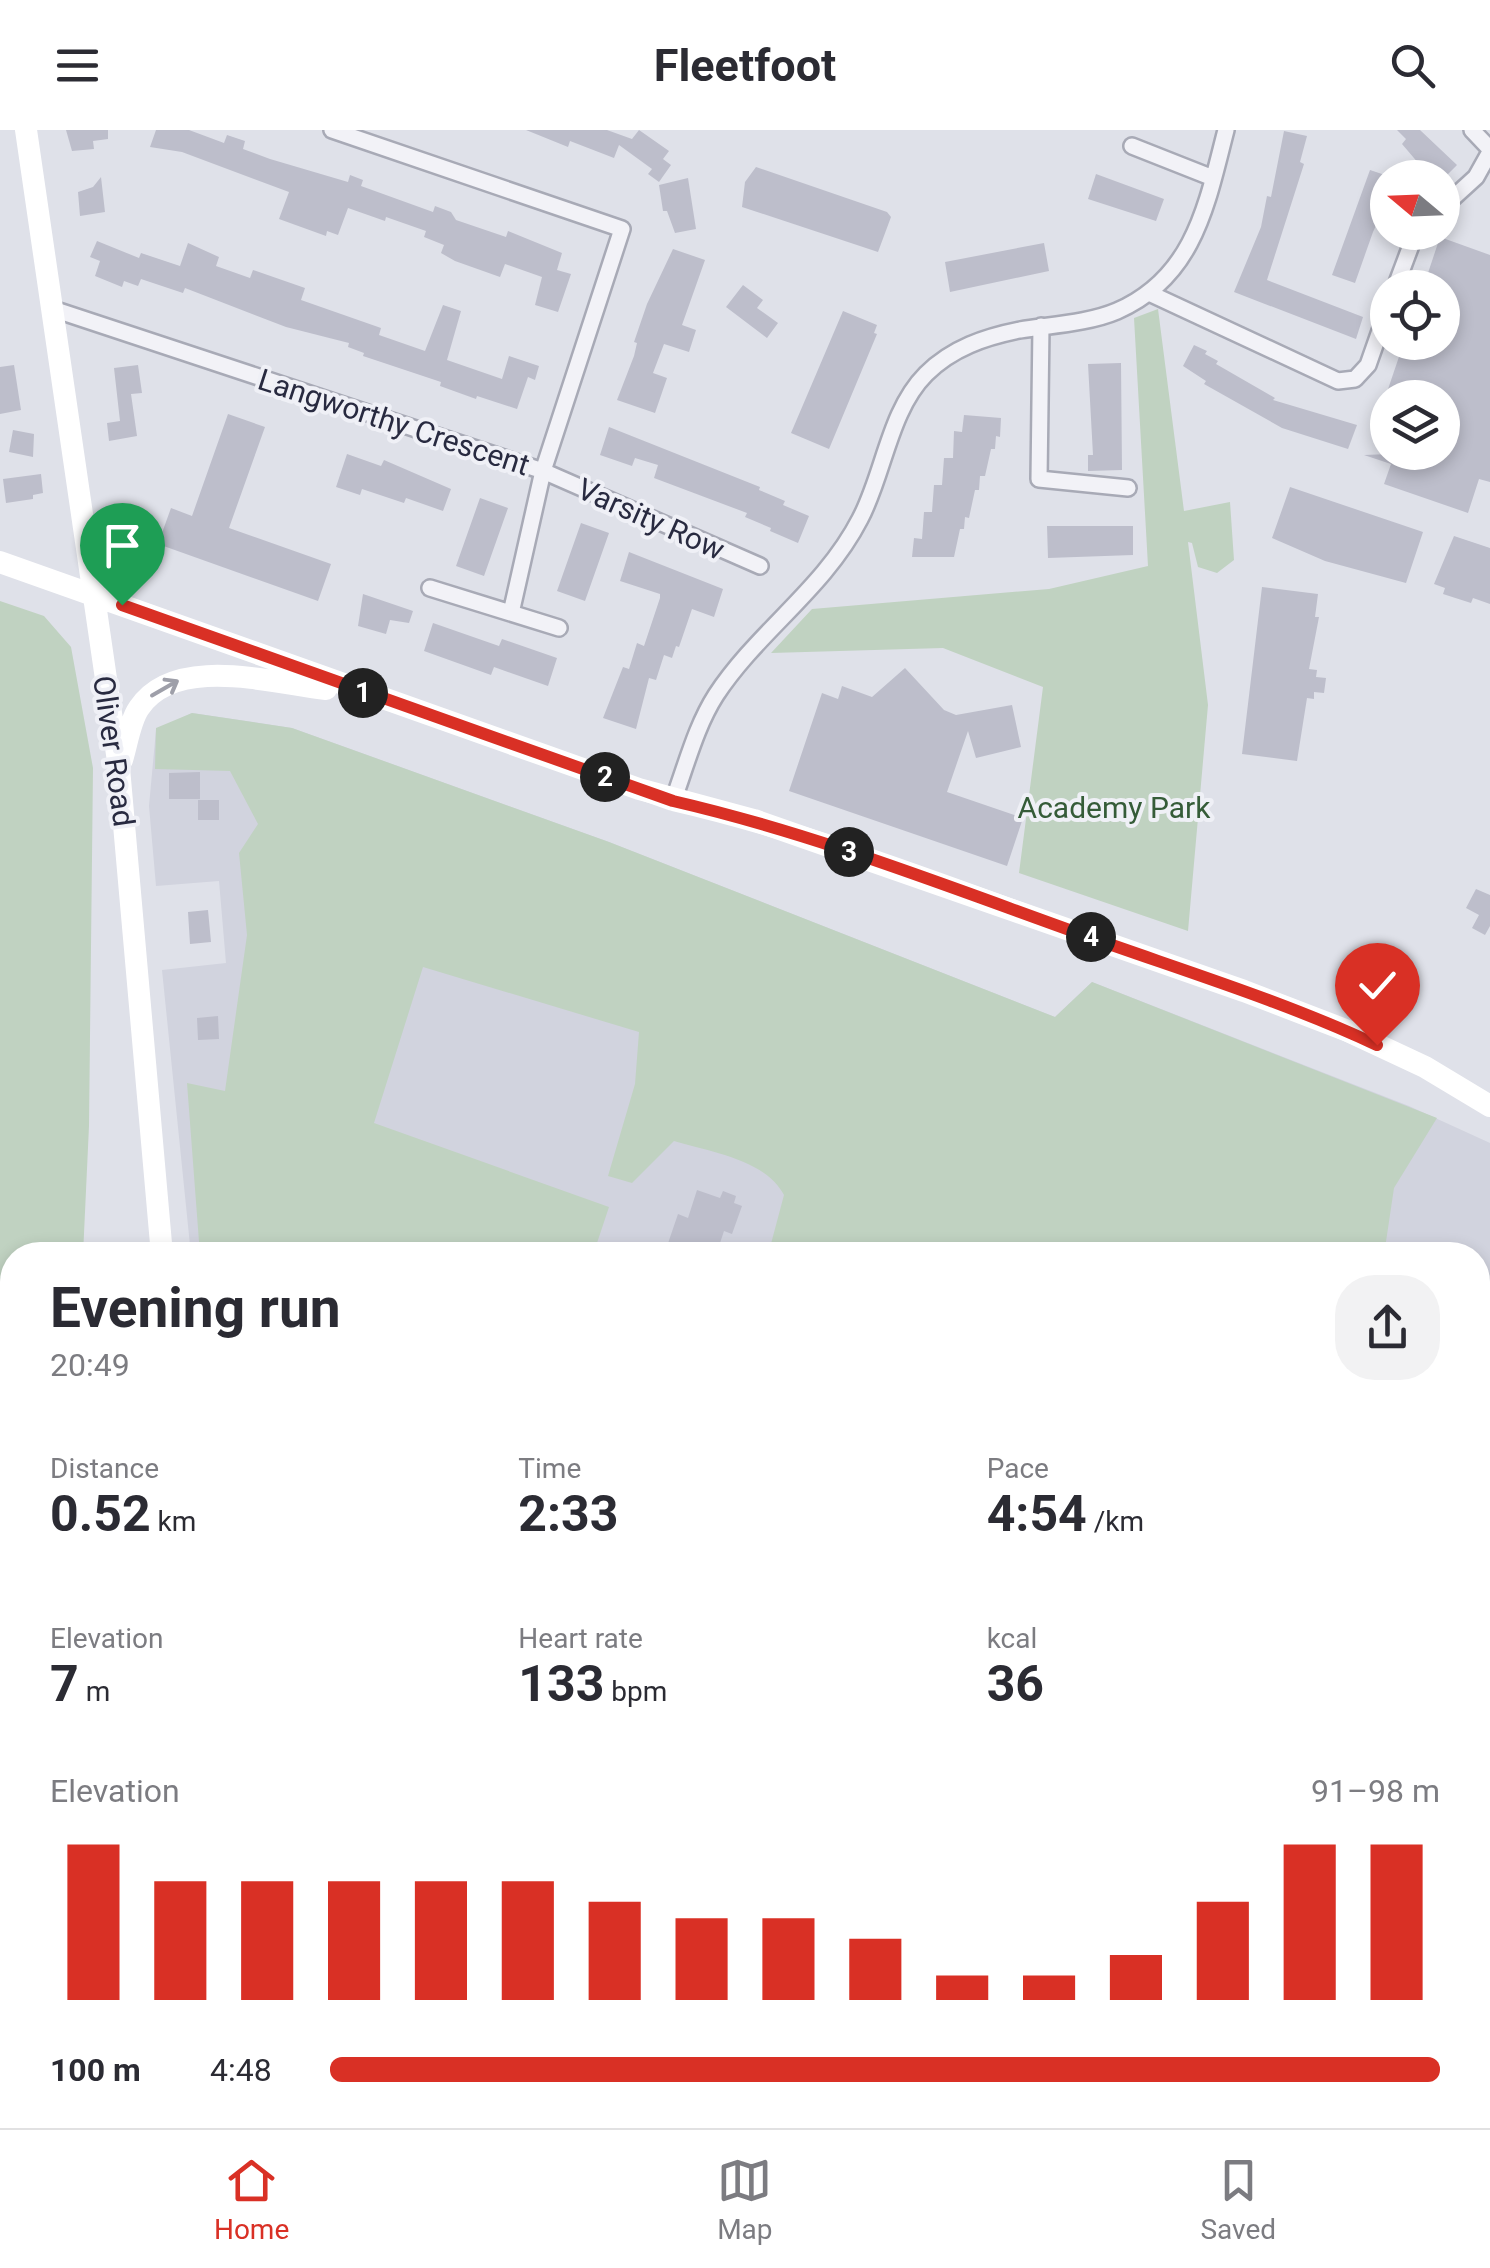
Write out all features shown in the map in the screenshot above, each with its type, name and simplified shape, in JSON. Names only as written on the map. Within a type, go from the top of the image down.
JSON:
[{"type":"main road","name":"Oliver Road","points":[[26,130],[119,768],[161,1242]]},
{"type":"main road","points":[[0,562],[363,694],[673,801],[754,820],[1244,992],[1425,1067],[1490,1106]]},
{"type":"main road","points":[[119,768],[138,708],[177,680],[201,674],[363,694]]},
{"type":"street","name":"Langworthy Crescent","points":[[54,309],[543,471],[622,228],[332,130]]},
{"type":"street","points":[[673,801],[715,697],[747,655],[812,589],[861,518],[902,412],[924,376],[952,352],[987,336],[1115,312],[1149,293],[1185,257],[1226,130]]},
{"type":"street","points":[[1460,191],[1476,176],[1490,150],[1472,130]]},
{"type":"street","points":[[1132,146],[1213,178]]},
{"type":"street","points":[[1149,293],[1338,381],[1355,379],[1370,358]]},
{"type":"street","points":[[1041,326],[1039,479],[1128,488]]},
{"type":"street","name":"Varsity Row","points":[[543,471],[760,566]]},
{"type":"street","points":[[511,613],[543,471]]},
{"type":"street","points":[[430,588],[559,628]]},
{"type":"shaded area","points":[[192,713],[292,728],[609,842],[1055,1017],[1092,982],[1409,1106],[1490,1143],[1490,1242],[190,1242],[162,970],[226,963],[219,881],[156,886],[149,806],[156,730]]},
{"type":"green space","name":"Academy Park","points":[[1158,309],[1184,511],[1230,502],[1234,560],[1217,573],[1198,567],[1192,543],[1188,542],[1208,705],[1188,931],[1019,873],[1043,687],[943,648],[771,653],[812,609],[1049,589],[1148,566],[1134,318]]},
{"type":"green space","points":[[0,601],[44,616],[71,647],[93,768],[89,1126],[84,1242],[0,1242]]},
{"type":"green space","points":[[192,713],[292,728],[609,842],[1055,1017],[1092,982],[1437,1118],[1394,1188],[1386,1242],[771,1242],[784,1195],[764,1173],[750,1165],[674,1141],[632,1183],[608,1176],[635,1084],[639,1032],[423,967],[374,1123],[609,1207],[597,1242],[199,1242],[187,1083],[225,1091],[247,935],[239,853],[258,824],[230,771],[155,769],[156,728]]},
{"type":"building","points":[[66,130],[108,130],[108,139],[93,141],[94,149],[72,151]]},
{"type":"building","points":[[156,130],[189,130],[224,143],[227,135],[245,141],[243,149],[270,159],[348,182],[350,175],[363,180],[361,186],[433,212],[435,206],[451,212],[456,220],[506,237],[508,231],[562,253],[557,270],[571,274],[558,312],[535,305],[542,277],[505,264],[500,277],[455,261],[441,253],[444,245],[424,237],[426,231],[386,217],[385,221],[348,208],[338,235],[327,231],[326,236],[279,219],[289,192],[182,152],[150,147]]},
{"type":"building","points":[[526,130],[607,130],[632,139],[639,130],[669,151],[663,159],[671,165],[659,182],[648,174],[652,169],[619,145],[614,158],[570,141],[568,147]]},
{"type":"building","points":[[1397,130],[1420,130],[1452,160],[1416,160],[1402,144],[1406,139]]},
{"type":"building","points":[[1284,131],[1307,136],[1300,162],[1304,164],[1267,280],[1363,317],[1356,339],[1234,292],[1261,227],[1267,196],[1271,197]]},
{"type":"building","points":[[756,167],[887,212],[891,217],[878,252],[742,207],[745,182]]},
{"type":"building","points":[[1370,170],[1370,240],[1355,283],[1332,275]]},
{"type":"building","points":[[1096,174],[1164,199],[1156,221],[1088,199]]},
{"type":"building","points":[[101,177],[105,212],[80,216],[78,192],[93,187]]},
{"type":"building","points":[[688,178],[696,229],[675,233],[667,211],[663,211],[659,185]]},
{"type":"building","points":[[97,241],[139,258],[141,253],[180,266],[188,243],[219,257],[216,266],[250,278],[253,270],[305,288],[301,300],[381,328],[379,335],[425,351],[443,305],[461,311],[447,360],[502,379],[509,356],[539,366],[535,380],[528,377],[517,409],[440,386],[441,382],[363,356],[364,353],[348,347],[349,343],[286,327],[185,288],[183,293],[141,279],[138,286],[124,281],[122,287],[95,276],[100,261],[90,257]]},
{"type":"building","points":[[1044,243],[1049,271],[950,292],[945,262]]},
{"type":"building","points":[[1460,244],[1490,255],[1490,482],[1479,479],[1468,513],[1384,484],[1389,470],[1460,470],[1460,380],[1391,380],[1398,360],[1460,360],[1460,270],[1429,270],[1436,250],[1460,250]]},
{"type":"building","points":[[673,249],[705,260],[682,325],[696,330],[689,352],[664,344],[653,373],[667,378],[655,413],[617,400],[634,356],[634,342],[647,304]]},
{"type":"building","points":[[743,285],[763,300],[757,308],[778,323],[767,338],[726,307]]},
{"type":"building","points":[[843,311],[877,325],[877,334],[829,449],[791,433]]},
{"type":"building","points":[[1194,345],[1207,351],[1205,354],[1218,361],[1216,364],[1273,400],[1357,425],[1348,449],[1282,428],[1204,384],[1206,381],[1183,366]]},
{"type":"building","points":[[1121,363],[1122,470],[1088,471],[1088,455],[1093,455],[1088,364]]},
{"type":"building","points":[[14,365],[21,410],[0,414],[0,367]]},
{"type":"building","points":[[138,365],[142,393],[131,394],[137,436],[109,441],[107,423],[120,421],[114,368]]},
{"type":"building","points":[[228,414],[265,427],[229,528],[331,564],[318,601],[158,544],[171,508],[192,516]]},
{"type":"building","points":[[964,415],[1001,418],[1000,437],[996,436],[995,449],[991,449],[985,476],[980,476],[979,490],[975,490],[964,529],[960,529],[954,557],[912,557],[914,538],[922,539],[924,512],[932,512],[934,485],[942,485],[944,458],[953,458],[954,431],[962,432]]},
{"type":"building","points":[[609,427],[760,487],[759,490],[785,501],[783,505],[809,516],[798,543],[745,517],[747,513],[654,478],[658,465],[635,458],[632,466],[600,455]]},
{"type":"building","points":[[13,430],[34,434],[33,457],[9,452]]},
{"type":"building","points":[[347,454],[381,466],[384,460],[451,489],[443,511],[406,498],[404,503],[362,489],[360,495],[336,487]]},
{"type":"building","points":[[41,474],[43,493],[33,495],[33,499],[6,503],[3,479]]},
{"type":"building","points":[[1290,487],[1423,532],[1406,583],[1325,561],[1272,538]]},
{"type":"building","points":[[480,498],[508,508],[484,576],[456,566]]},
{"type":"building","points":[[581,523],[609,533],[585,601],[557,591]]},
{"type":"building","points":[[1047,526],[1133,526],[1133,555],[1048,558]]},
{"type":"building","points":[[1454,536],[1490,548],[1490,604],[1443,594],[1445,588],[1434,584]]},
{"type":"building","points":[[629,552],[723,589],[714,617],[692,609],[679,647],[676,646],[672,658],[664,655],[656,680],[649,678],[636,729],[603,718],[623,667],[629,669],[637,643],[644,646],[660,598],[660,594],[620,581]]},
{"type":"building","points":[[1262,587],[1318,594],[1315,617],[1319,617],[1309,669],[1317,670],[1316,677],[1326,678],[1324,693],[1314,692],[1314,699],[1307,698],[1297,761],[1242,754]]},
{"type":"building","points":[[363,594],[413,611],[409,623],[390,620],[386,634],[358,626]]},
{"type":"building","points":[[433,623],[499,646],[502,639],[557,658],[548,686],[494,667],[491,675],[424,651]]},
{"type":"building","points":[[905,668],[944,710],[956,715],[1012,705],[1021,747],[976,758],[968,731],[947,792],[1023,818],[1007,866],[789,791],[822,693],[838,699],[842,686],[872,697]]},
{"type":"building","points":[[200,772],[200,799],[169,799],[169,773]]},
{"type":"building","points":[[198,800],[219,800],[219,820],[198,820]]},
{"type":"building","points":[[1476,889],[1490,895],[1490,926],[1485,935],[1472,928],[1479,915],[1466,908]]},
{"type":"building","points":[[208,910],[211,942],[190,944],[188,912]]},
{"type":"building","points":[[218,1016],[219,1039],[198,1040],[197,1018]]},
{"type":"building","points":[[697,1190],[720,1198],[723,1191],[736,1196],[734,1203],[742,1206],[732,1234],[724,1231],[720,1242],[668,1242],[678,1214],[688,1218]]},
{"type":"route","points":[[122,605],[363,694],[673,801],[754,820],[984,899],[1244,992],[1377,1045]]}]
